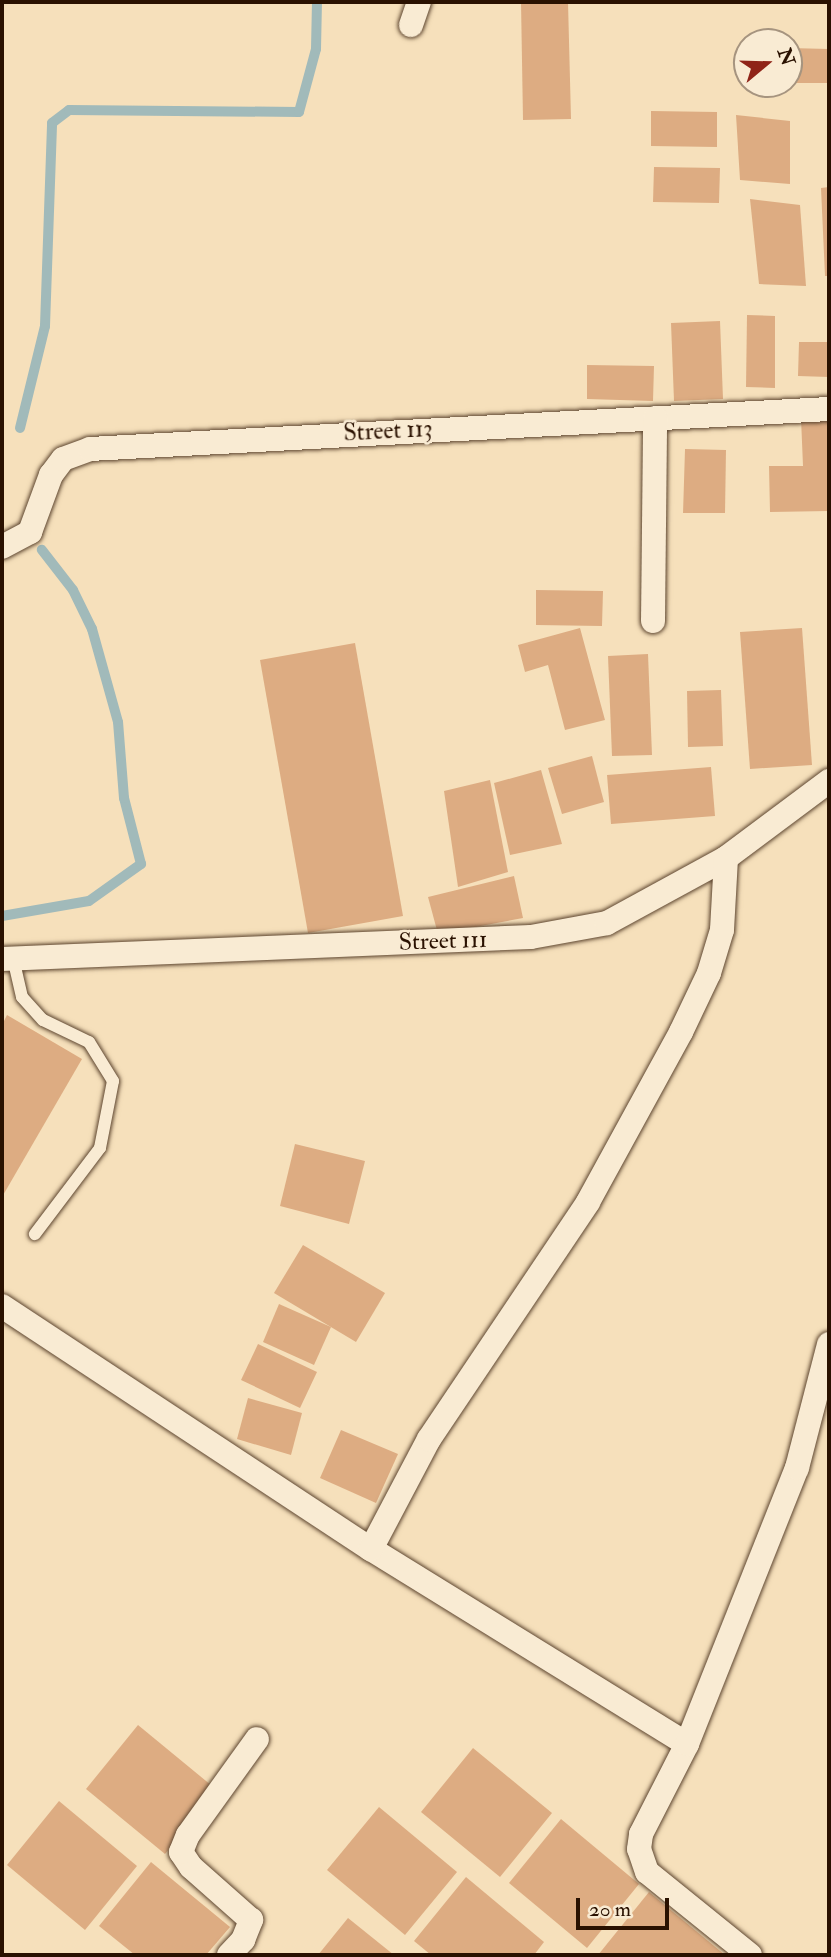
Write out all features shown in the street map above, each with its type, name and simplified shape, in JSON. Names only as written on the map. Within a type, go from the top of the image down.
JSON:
[{"type":"street","name":"Street 113","points":[[2,547],[30,532],[51,475],[63,460],[90,449],[829,409]]},
{"type":"street","points":[[653,621],[655,418]]},
{"type":"street","name":"Street 111","points":[[7,959],[531,937],[607,923],[726,858],[829,782]]},
{"type":"street","points":[[370,1549],[429,1439],[588,1202],[681,1032],[709,973],[722,930],[726,858]]},
{"type":"street","points":[[2,1306],[370,1549],[687,1744]]},
{"type":"street","points":[[750,1955],[648,1872],[639,1849],[641,1834],[687,1744],[797,1468],[829,1344]]},
{"type":"street","points":[[229,1955],[243,1940],[251,1920],[191,1867],[181,1852],[188,1835],[257,1739]]},
{"type":"lane","points":[[7,959],[22,997],[43,1020],[89,1042],[113,1080],[100,1148],[35,1234]]},
{"type":"building","points":[[521,2],[568,2],[571,119],[523,120]]},
{"type":"building","points":[[803,48],[829,49],[829,83],[803,83]]},
{"type":"building","points":[[651,111],[717,112],[717,147],[651,146]]},
{"type":"building","points":[[736,115],[790,121],[790,184],[740,180]]},
{"type":"building","points":[[654,167],[720,168],[719,203],[653,202]]},
{"type":"building","points":[[829,187],[829,276],[825,276],[821,188]]},
{"type":"building","points":[[750,199],[800,205],[806,286],[759,284]]},
{"type":"building","points":[[747,315],[775,316],[775,388],[746,387]]},
{"type":"building","points":[[720,321],[723,399],[674,401],[671,323]]},
{"type":"building","points":[[799,342],[829,342],[829,377],[798,376]]},
{"type":"building","points":[[587,365],[654,366],[653,401],[587,399]]},
{"type":"building","points":[[829,417],[829,511],[770,512],[769,466],[803,466],[801,418]]},
{"type":"building","points":[[685,449],[726,450],[725,513],[683,513]]},
{"type":"building","points":[[536,590],[603,591],[602,626],[536,625]]},
{"type":"building","points":[[580,628],[605,720],[565,730],[548,665],[525,672],[518,645]]},
{"type":"building","points":[[802,628],[812,765],[750,769],[740,632]]},
{"type":"building","points":[[355,643],[403,916],[308,933],[260,660]]},
{"type":"building","points":[[648,654],[652,755],[612,756],[608,656]]},
{"type":"building","points":[[721,690],[723,746],[688,747],[687,691]]},
{"type":"building","points":[[592,756],[604,802],[562,814],[548,768]]},
{"type":"building","points":[[711,767],[715,816],[611,824],[607,775]]},
{"type":"building","points":[[541,770],[562,844],[510,855],[494,783]]},
{"type":"building","points":[[490,780],[508,872],[458,887],[444,791]]},
{"type":"building","points":[[514,876],[523,918],[438,934],[428,897]]},
{"type":"building","points":[[7,1015],[82,1059],[2,1197],[2,1025]]},
{"type":"building","points":[[295,1144],[365,1161],[349,1224],[280,1206]]},
{"type":"building","points":[[303,1245],[385,1293],[356,1342],[274,1293]]},
{"type":"building","points":[[279,1304],[331,1327],[314,1365],[263,1342]]},
{"type":"building","points":[[258,1344],[317,1372],[300,1408],[241,1380]]},
{"type":"building","points":[[248,1398],[302,1413],[291,1455],[237,1439]]},
{"type":"building","points":[[341,1430],[398,1454],[376,1503],[320,1478]]},
{"type":"building","points":[[138,1725],[217,1790],[165,1854],[86,1789]]},
{"type":"building","points":[[473,1748],[552,1813],[500,1877],[421,1812]]},
{"type":"building","points":[[59,1801],[137,1866],[85,1930],[7,1865]]},
{"type":"building","points":[[379,1807],[457,1872],[405,1935],[327,1870]]},
{"type":"building","points":[[561,1819],[639,1884],[587,1948],[509,1883]]},
{"type":"building","points":[[151,1862],[230,1927],[206,1955],[135,1955],[99,1926]]},
{"type":"building","points":[[466,1877],[544,1942],[534,1955],[431,1955],[414,1941]]},
{"type":"building","points":[[649,1892],[725,1955],[598,1955]]},
{"type":"building","points":[[348,1918],[394,1955],[318,1955]]},
{"type":"waterway","points":[[20,428],[45,326],[52,123],[69,110],[299,112],[316,49],[317,2]]},
{"type":"waterway","points":[[2,916],[89,901],[141,864],[124,798],[118,722],[92,629],[73,590],[42,550]]}]
